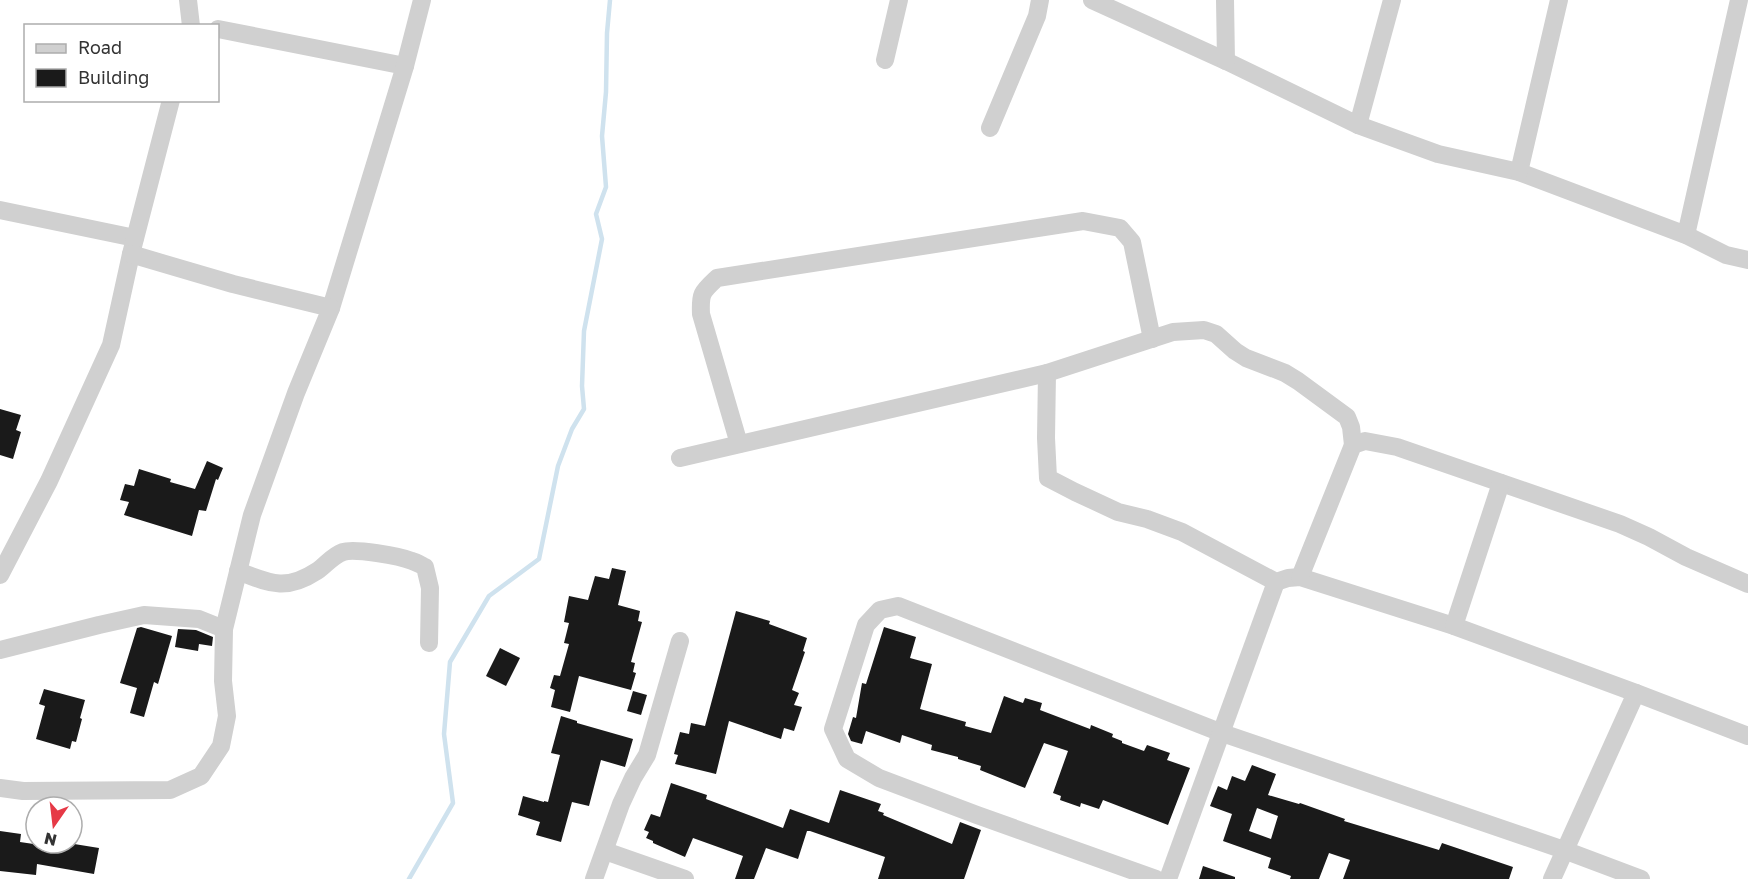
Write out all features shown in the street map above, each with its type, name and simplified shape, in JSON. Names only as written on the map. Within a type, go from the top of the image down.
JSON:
[{"type":"street","points":[[188,0],[194,24]]},
{"type":"street","points":[[0,788],[170,790],[201,776],[221,746],[226,716],[223,681],[224,628],[252,515],[278,439],[331,308],[405,66],[422,0]]},
{"type":"street","points":[[885,60],[899,0]]},
{"type":"street","points":[[990,128],[1037,16],[1040,0]]},
{"type":"street","points":[[1092,0],[1358,125],[1437,154],[1519,172],[1686,235],[1726,255],[1748,260]]},
{"type":"street","points":[[1225,0],[1226,61]]},
{"type":"street","points":[[1358,125],[1392,0]]},
{"type":"street","points":[[1519,172],[1559,0]]},
{"type":"street","points":[[1686,235],[1739,0]]},
{"type":"street","points":[[219,29],[405,66]]},
{"type":"street","points":[[0,575],[50,481],[111,345],[133,246],[170,102]]},
{"type":"street","points":[[0,210],[133,246],[223,281],[331,308]]},
{"type":"street","points":[[739,444],[701,314],[702,292],[717,278],[1083,221],[1120,228],[1132,242],[1152,339]]},
{"type":"street","points":[[680,458],[1047,374],[1173,332],[1204,330],[1216,334],[1246,358],[1285,373],[1347,417],[1353,445],[1300,577]]},
{"type":"street","points":[[1047,374],[1048,478],[1074,492],[1118,512],[1147,519],[1182,532],[1276,582],[1300,577],[1454,626],[1748,736]]},
{"type":"street","points":[[1353,445],[1365,441],[1397,447],[1620,524],[1686,557],[1748,584]]},
{"type":"street","points":[[1454,626],[1501,483]]},
{"type":"street","points":[[238,571],[272,584],[291,583],[316,572],[336,555],[347,551],[385,555],[412,561],[425,567],[430,588],[429,643]]},
{"type":"street","points":[[1168,879],[1276,582]]},
{"type":"street","points":[[1156,879],[879,778],[847,759],[833,729],[866,625],[880,610],[898,606],[1222,733],[1564,850],[1641,879]]},
{"type":"street","points":[[0,650],[144,615],[199,619],[224,628]]},
{"type":"street","points":[[594,879],[621,804],[647,755],[680,641]]},
{"type":"street","points":[[1552,879],[1636,693]]},
{"type":"street","points":[[605,851],[685,879]]},
{"type":"building","points":[[0,409],[21,415],[16,430],[21,432],[13,459],[0,455]]},
{"type":"building","points":[[207,461],[223,468],[218,480],[216,479],[206,511],[199,510],[192,536],[124,515],[129,502],[120,500],[125,484],[134,486],[139,469],[171,479],[170,482],[195,489]]},
{"type":"building","points":[[612,568],[626,571],[618,605],[640,611],[638,621],[642,622],[631,662],[635,663],[633,672],[636,673],[631,690],[579,676],[570,712],[551,707],[555,690],[550,688],[554,675],[560,676],[569,644],[564,643],[569,623],[564,622],[569,596],[588,600],[595,576],[609,579]]},
{"type":"building","points":[[736,611],[770,621],[769,624],[807,638],[803,651],[805,652],[792,690],[799,693],[794,705],[802,707],[794,731],[784,728],[781,739],[729,721],[716,774],[675,764],[678,755],[674,754],[680,732],[689,734],[691,723],[705,726]]},
{"type":"building","points":[[141,627],[172,636],[158,684],[154,682],[144,717],[130,713],[137,688],[120,683],[137,628]]},
{"type":"building","points":[[884,627],[916,637],[910,658],[932,664],[920,709],[966,722],[965,726],[991,733],[1004,696],[1023,703],[1025,698],[1042,703],[1040,710],[1090,729],[1091,725],[1113,734],[1112,737],[1122,743],[1144,751],[1147,745],[1170,753],[1167,760],[1190,768],[1168,825],[1103,800],[1099,809],[1081,803],[1080,807],[1060,800],[1061,796],[1053,793],[1068,751],[1044,743],[1025,788],[980,770],[981,766],[931,750],[932,745],[902,735],[900,743],[866,731],[862,744],[851,741],[848,734],[853,717],[856,718],[862,683],[866,684]]},
{"type":"building","points":[[178,629],[196,630],[213,637],[212,646],[199,644],[198,651],[175,647]]},
{"type":"building","points":[[500,648],[520,658],[506,686],[486,676]]},
{"type":"building","points":[[44,689],[85,700],[76,742],[72,741],[70,749],[36,739],[45,706],[39,704]]},
{"type":"building","points":[[633,691],[647,695],[641,715],[627,711]]},
{"type":"building","points":[[561,716],[633,739],[625,767],[601,760],[589,806],[572,802],[561,842],[536,835],[540,822],[518,815],[523,796],[548,802],[560,755],[551,753]]},
{"type":"building","points":[[1252,765],[1276,774],[1268,795],[1300,803],[1345,819],[1344,821],[1439,850],[1442,843],[1513,867],[1509,879],[1343,879],[1350,860],[1329,853],[1319,879],[1290,879],[1291,876],[1268,868],[1271,858],[1223,841],[1232,814],[1210,806],[1218,786],[1227,790],[1232,776],[1245,781]],"holes":[[[1257,808],[1278,816],[1271,839],[1249,831]]]},
{"type":"building","points":[[671,783],[707,795],[706,799],[783,828],[790,809],[829,823],[840,790],[881,804],[878,811],[884,813],[883,815],[952,844],[960,822],[981,830],[964,879],[878,879],[885,857],[807,831],[798,859],[766,848],[754,879],[735,879],[743,856],[693,838],[685,857],[646,838],[649,832],[644,830],[651,814],[660,817]]},
{"type":"building","points":[[0,831],[21,834],[20,842],[24,843],[24,855],[84,855],[84,846],[99,848],[94,874],[37,864],[36,875],[0,871]]},
{"type":"building","points":[[1203,866],[1235,877],[1235,879],[1199,879]]},
{"type":"waterway","points":[[409,879],[453,803],[444,734],[450,662],[489,596],[539,559],[558,466],[572,429],[584,409],[582,386],[584,331],[602,239],[596,214],[606,187],[602,136],[610,0]]}]
